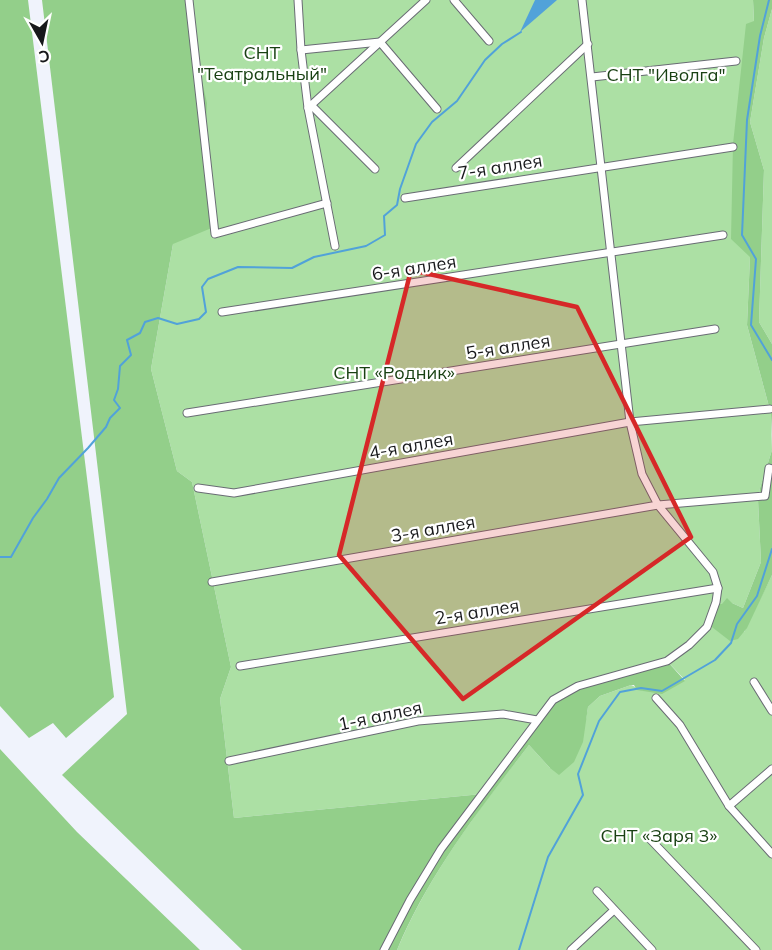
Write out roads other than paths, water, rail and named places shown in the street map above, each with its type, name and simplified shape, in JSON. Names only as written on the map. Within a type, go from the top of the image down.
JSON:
[{"type":"street","points":[[189,0],[215,234],[327,203]]},
{"type":"street","points":[[298,0],[301,50],[309,106],[335,246]]},
{"type":"street","points":[[309,106],[426,0]]},
{"type":"street","points":[[454,0],[489,41]]},
{"type":"street","points":[[384,950],[410,900],[441,849],[553,700],[578,686],[667,661],[689,645],[707,627],[716,602],[718,588],[713,572],[658,505],[642,474],[630,422],[582,0]]},
{"type":"street","points":[[301,50],[380,42]]},
{"type":"street","points":[[380,42],[437,110]]},
{"type":"street","points":[[456,168],[588,44]]},
{"type":"street","points":[[592,77],[736,61]]},
{"type":"street","points":[[309,106],[375,169]]},
{"type":"street","name":"7-я аллея","points":[[405,198],[733,147]]},
{"type":"street","name":"6-я аллея","points":[[222,312],[723,235]]},
{"type":"street","name":"5-я аллея","points":[[187,413],[716,329]]},
{"type":"street","name":"4-я аллея","points":[[198,488],[234,493],[630,422],[770,408]]},
{"type":"street","name":"3-я аллея","points":[[212,582],[658,505],[765,496],[769,468],[772,469]]},
{"type":"street","name":"2-я аллея","points":[[240,666],[718,588]]},
{"type":"street","points":[[754,682],[772,711]]},
{"type":"street","points":[[656,698],[680,725],[729,806],[772,854]]},
{"type":"street","name":"1-я аллея","points":[[229,761],[418,721],[503,714],[537,720]]},
{"type":"street","points":[[729,806],[772,769]]},
{"type":"street","points":[[648,837],[756,950]]},
{"type":"street","points":[[597,891],[652,950]]},
{"type":"street","points":[[571,950],[614,910]]},
{"type":"water","points":[[535,0],[557,0],[520,32]]},
{"type":"waterway","points":[[769,0],[760,36],[747,120],[742,235],[756,259],[751,325],[772,360]]},
{"type":"waterway","points":[[0,557],[11,557],[59,478],[88,448],[120,408],[114,400],[118,389],[120,366],[131,355],[127,340],[140,333],[145,322],[158,318],[177,324],[199,319],[206,312],[202,287],[208,279],[238,267],[292,268],[314,257],[366,246],[385,235],[384,216],[397,205],[400,189],[416,144],[432,122],[457,101],[485,60],[502,44],[521,32]]},
{"type":"waterway","points":[[519,950],[548,857],[583,795],[578,774],[599,721],[620,692],[641,688],[662,691],[715,660],[731,643],[737,624],[757,596],[772,549]]},
{"type":"park label","name":"СНТ \"Театральный\"","points":[[262,63]]},
{"type":"park label","name":"СНТ \"Иволга\"","points":[[666,75]]},
{"type":"park label","name":"СНТ «Родник»","points":[[394,373]]},
{"type":"park label","name":"СНТ «Заря 3»","points":[[659,836]]}]
